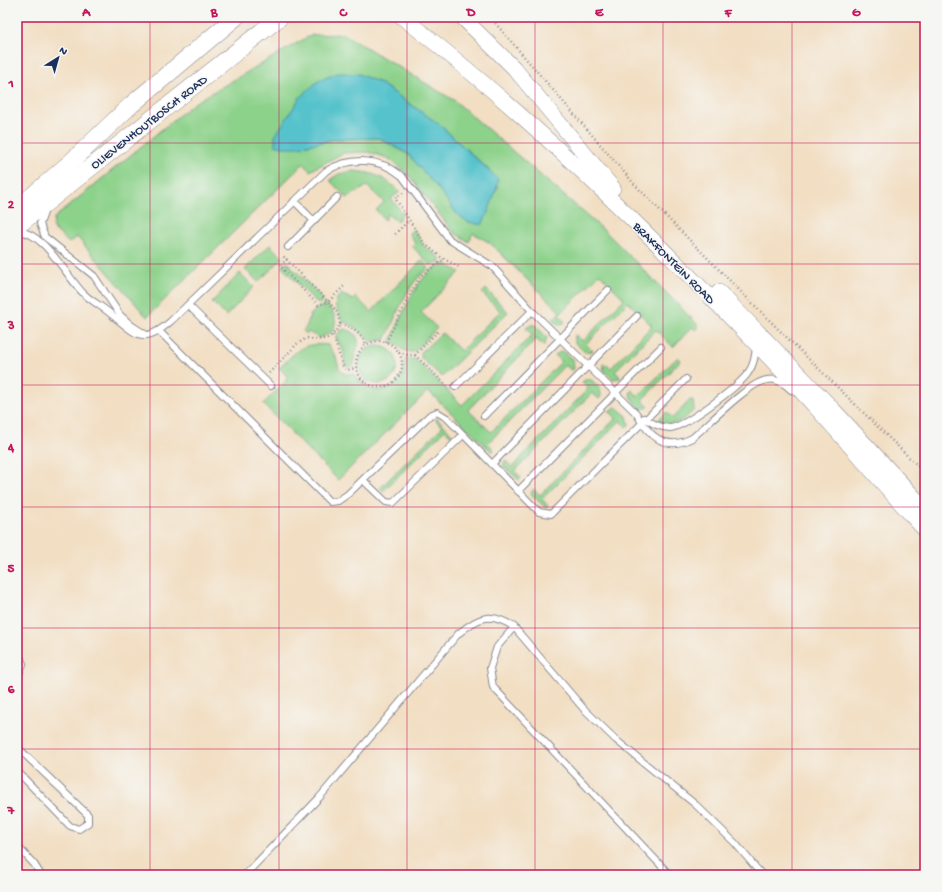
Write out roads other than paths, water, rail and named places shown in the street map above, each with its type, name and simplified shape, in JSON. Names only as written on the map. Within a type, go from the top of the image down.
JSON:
[{"type":"main road","name":"OLIEVENHOUTBOSCH ROAD","points":[[17,209],[71,162],[131,105],[236,17]]},
{"type":"main road","name":"OLIEVENHOUTBOSCH ROAD","points":[[17,226],[280,17]]},
{"type":"street","name":"BRAKFONTEIN ROAD","points":[[402,17],[446,51],[580,168],[756,344],[820,412],[925,530]]},
{"type":"street","name":"BRAKFONTEIN ROAD","points":[[462,17],[514,68],[619,195],[764,336],[925,509]]},
{"type":"lane","points":[[17,232],[25,232],[38,240],[86,296],[114,315],[133,332],[146,335],[160,331],[326,171],[337,165],[362,160],[386,165],[397,172],[408,183],[450,240],[492,266],[532,311],[636,413],[655,438],[671,444],[684,442],[701,431],[749,389],[766,380],[779,381],[802,401],[820,412]]},
{"type":"lane","points":[[56,195],[45,210],[40,224],[45,237],[94,276],[120,314],[131,326],[146,335]]},
{"type":"lane","points":[[288,247],[337,197]]},
{"type":"lane","points":[[294,201],[314,221]]},
{"type":"lane","points":[[484,416],[559,338],[608,290]]},
{"type":"lane","points":[[188,304],[271,386]]},
{"type":"lane","points":[[455,387],[532,311]]},
{"type":"lane","points":[[492,464],[637,316]]},
{"type":"lane","points":[[160,331],[326,499],[334,502],[343,498],[433,413],[443,415],[539,512],[550,514],[686,379]]},
{"type":"lane","points":[[644,422],[665,428],[671,428],[685,423],[744,378],[752,366],[756,344]]},
{"type":"lane","points":[[518,491],[617,394],[661,347]]},
{"type":"lane","points":[[362,480],[386,502],[393,503],[463,435]]},
{"type":"lane","points":[[245,875],[319,798],[458,634],[470,624],[482,618],[494,618],[504,621],[514,627],[583,708],[616,740],[696,805],[735,843],[762,875]]},
{"type":"lane","points":[[514,627],[497,647],[490,668],[493,687],[670,875]]},
{"type":"lane","points":[[17,651],[23,664],[17,678]]},
{"type":"lane","points":[[17,746],[88,815],[88,823],[79,829],[70,826],[17,771]]},
{"type":"lane","points":[[17,846],[41,875]]},
{"type":"water","points":[[338,73],[358,74],[380,83],[440,125],[498,179],[492,202],[482,225],[468,222],[457,214],[441,192],[408,154],[379,138],[335,139],[298,147],[282,147],[275,145],[275,136],[301,96],[318,81]]}]
